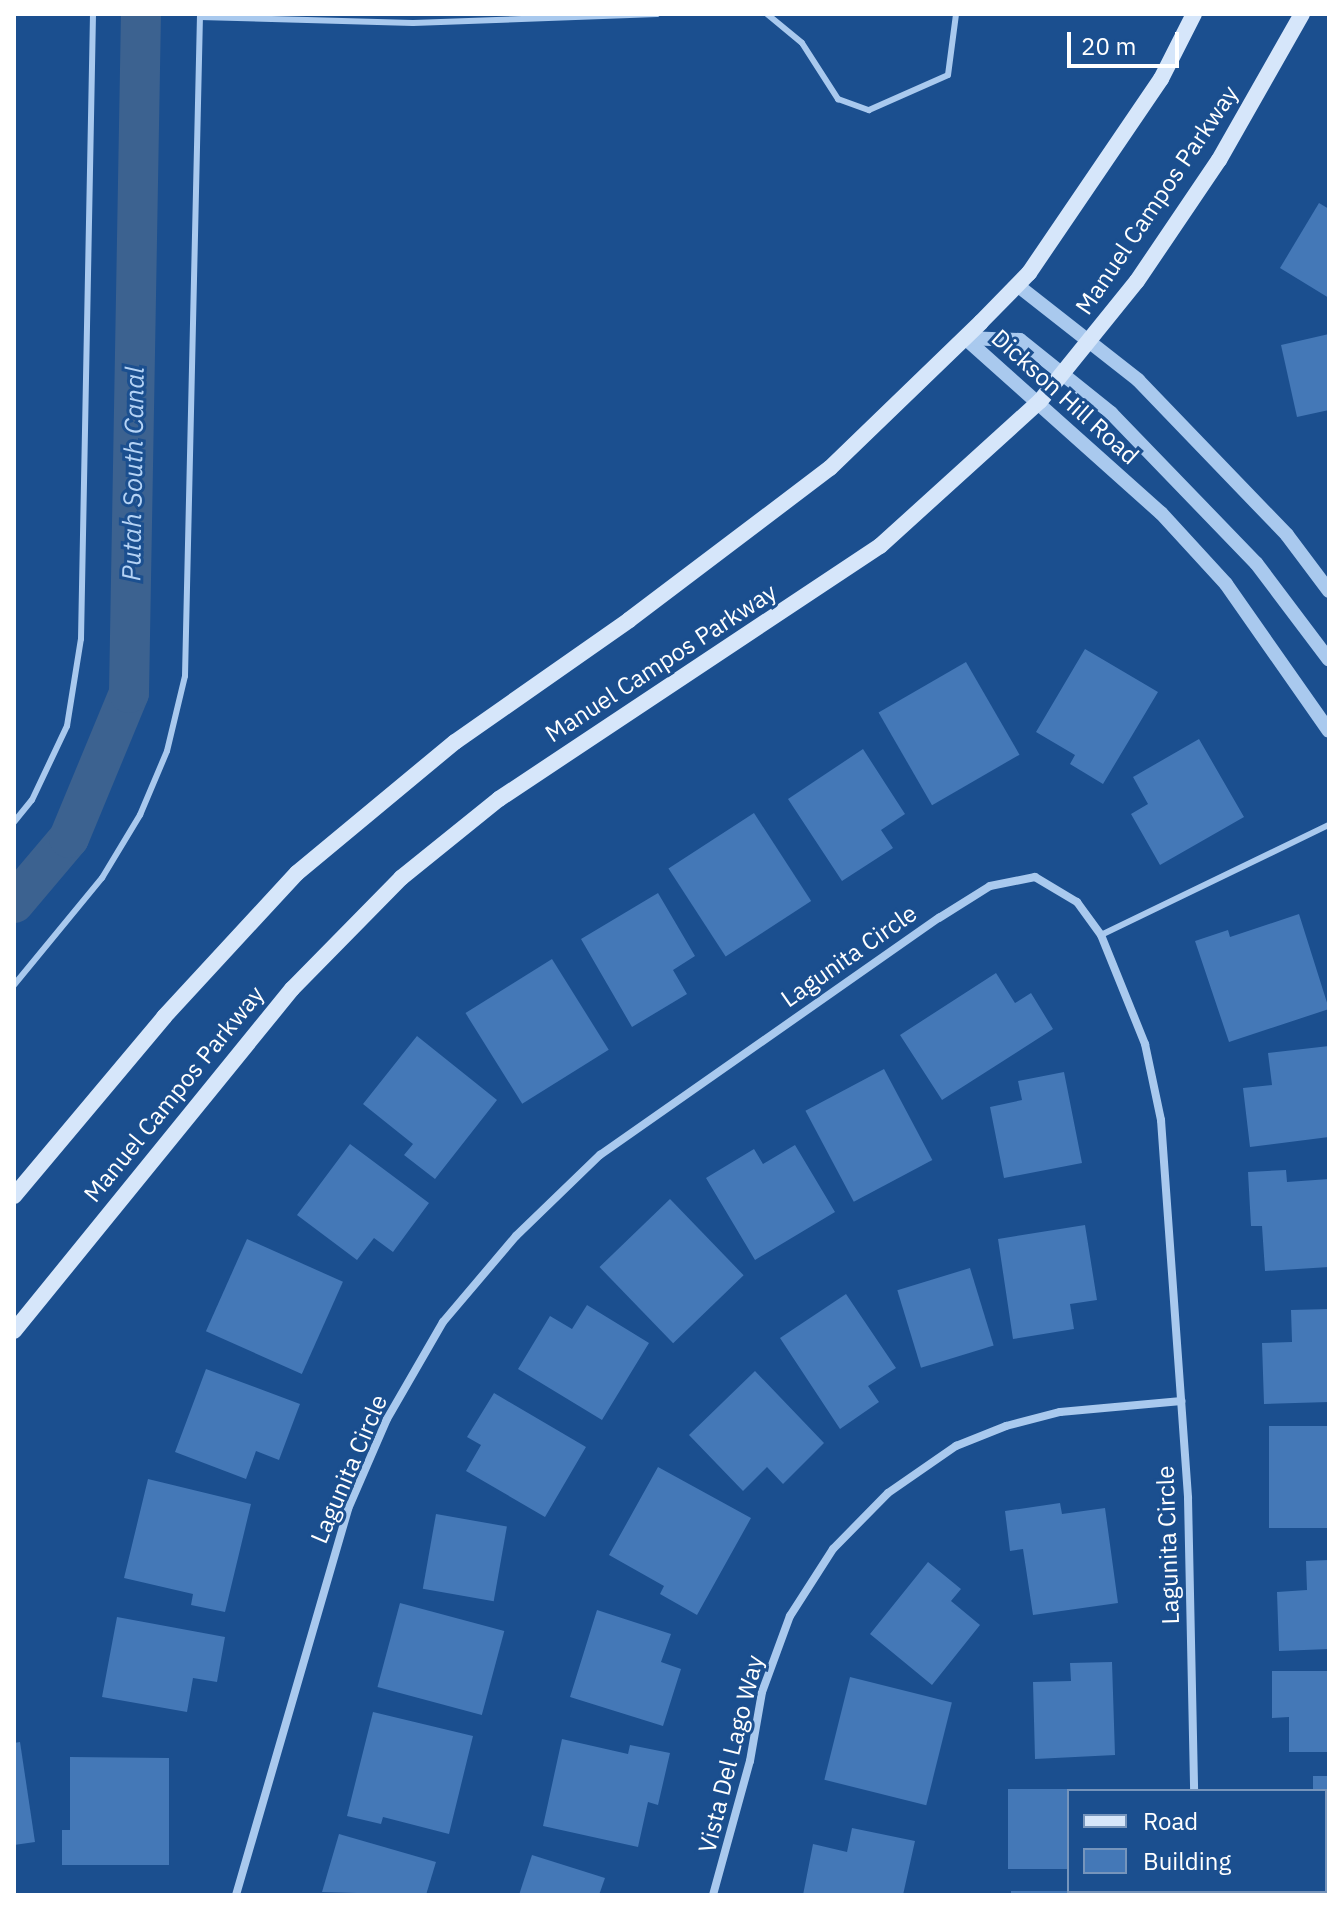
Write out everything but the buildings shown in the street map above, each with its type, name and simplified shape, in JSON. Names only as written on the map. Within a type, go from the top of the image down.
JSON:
[{"type":"main road","name":"Manuel Campos Parkway","points":[[14,1196],[164,1017],[297,873],[455,742],[629,620],[830,468],[965,338],[1017,285],[1161,79],[1194,14]]},
{"type":"main road","name":"Manuel Campos Parkway","points":[[14,1331],[292,989],[401,878],[499,799],[880,546],[1040,401],[1090,341],[1219,160],[1302,14]]},
{"type":"street","points":[[1017,285],[1090,341],[1211,452],[1329,591]]},
{"type":"street","name":"Dickson Hill Road","points":[[965,338],[1020,340],[1064,372],[1183,482],[1256,563],[1329,660]]},
{"type":"street","name":"Dickson Hill Road","points":[[965,338],[1040,401],[1161,513],[1226,584],[1329,731]]},
{"type":"street","name":"Lagunita Circle","points":[[236,1895],[348,1509],[387,1419],[443,1322],[516,1236],[600,1155],[990,886],[1035,877],[1077,902],[1101,935],[1145,1044],[1161,1120],[1182,1401],[1194,1789]]},
{"type":"street","name":"Vista Del Lago Way","points":[[713,1895],[750,1761],[762,1692],[790,1616],[833,1549],[888,1493],[956,1446],[1006,1426],[1060,1412],[1182,1401]]},
{"type":"lane","points":[[14,822],[32,800],[67,726],[81,639],[93,14]]},
{"type":"lane","points":[[14,985],[102,878],[140,815],[167,751],[185,676],[200,16],[413,23],[657,14]]},
{"type":"lane","points":[[767,14],[802,43],[838,99],[869,110],[948,75],[956,14]]},
{"type":"lane","points":[[1101,935],[1329,825]]},
{"type":"waterway","name":"Putah South Canal","points":[[14,903],[69,838],[129,693],[141,14]]}]
